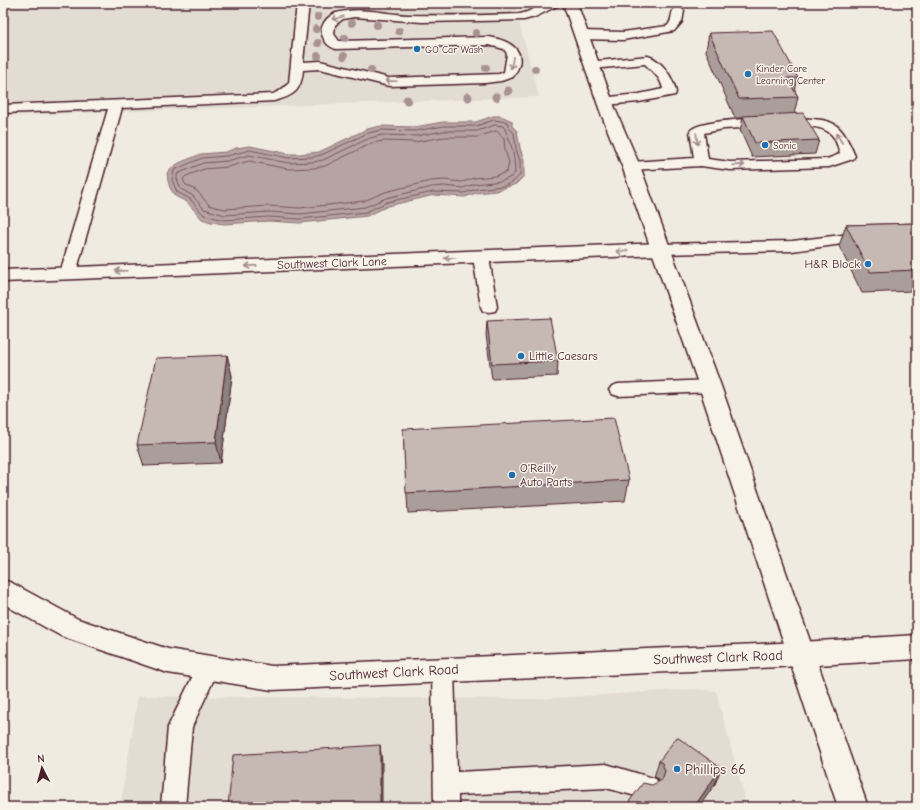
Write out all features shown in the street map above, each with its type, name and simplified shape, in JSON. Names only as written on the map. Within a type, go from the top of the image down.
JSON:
[{"type":"street","points":[[562,9],[582,35],[605,101],[631,166],[710,386],[853,807]]},
{"type":"street","name":"Southwest Clark Lane","points":[[3,276],[661,250]]},
{"type":"street","name":"Southwest Clark Road","points":[[3,591],[70,628],[168,661],[272,678],[917,648]]},
{"type":"lane","points":[[3,109],[279,97],[289,92],[295,84],[298,66],[303,3]]},
{"type":"lane","points":[[298,66],[320,65],[376,80],[390,82],[478,80],[502,77],[509,74],[514,59],[511,48],[506,44],[489,41],[336,45],[330,42],[328,37],[328,24],[331,20],[340,16],[352,14],[385,16],[396,21],[434,26],[531,24],[562,9]]},
{"type":"lane","points":[[582,35],[623,36],[670,29],[675,26],[678,11]]},
{"type":"lane","points":[[320,65],[331,60],[336,45]]},
{"type":"lane","points":[[592,65],[648,60],[662,72],[669,84],[670,92],[639,98],[605,101]]},
{"type":"lane","points":[[68,273],[116,105]]},
{"type":"lane","points":[[631,166],[700,162],[730,166],[829,163],[848,156],[842,140],[832,127],[814,122],[776,122],[715,126],[696,131],[700,162]]},
{"type":"lane","points":[[661,250],[792,246],[840,239],[880,237]]},
{"type":"lane","points":[[481,257],[489,307]]},
{"type":"lane","points":[[618,390],[710,386]]},
{"type":"lane","points":[[174,807],[180,727],[208,668]]},
{"type":"lane","points":[[443,670],[446,796],[606,776],[647,787]]},
{"type":"shaded area","points":[[3,3],[514,3],[539,97],[3,116]]},
{"type":"shaded area","points":[[692,689],[716,691],[747,807],[120,807],[138,696],[538,699]]},
{"type":"water","points":[[493,116],[501,116],[512,121],[512,126],[517,131],[524,161],[524,176],[516,184],[496,191],[476,193],[465,197],[434,195],[388,206],[367,216],[300,223],[269,221],[224,224],[202,219],[187,202],[175,196],[168,181],[167,173],[171,168],[201,154],[226,152],[236,148],[250,146],[289,154],[319,152],[367,129],[381,126],[415,127],[443,122],[476,122]]},
{"type":"building","points":[[773,31],[798,78],[787,78],[798,97],[739,99],[709,33]]},
{"type":"building","points":[[803,113],[819,140],[755,143],[743,116]]},
{"type":"building","points":[[917,223],[917,270],[870,272],[846,225]]},
{"type":"building","name":"Little Caesars","points":[[550,318],[558,361],[492,364],[487,321]]},
{"type":"building","points":[[227,355],[216,442],[137,445],[156,358]]},
{"type":"building","name":"O'Reilly Auto Parts","points":[[614,418],[629,480],[406,493],[403,429]]},
{"type":"building","name":"Phillips 66","points":[[677,737],[721,768],[694,807],[625,807],[643,783],[652,785],[662,780],[665,771],[662,763],[659,761]]},
{"type":"building","points":[[380,745],[380,807],[228,807],[233,755]]},
{"type":"place","name":"GO Car Wash","points":[[417,49]]},
{"type":"place","name":"Kinder Care Learning Center","points":[[748,74]]},
{"type":"place","name":"Sonic","points":[[765,145]]},
{"type":"place","name":"H&R Block","points":[[868,264]]},
{"type":"place","name":"Little Caesars","points":[[521,356]]},
{"type":"place","name":"O'Reilly Auto Parts","points":[[512,475]]},
{"type":"place","name":"Phillips 66","points":[[677,769]]}]
